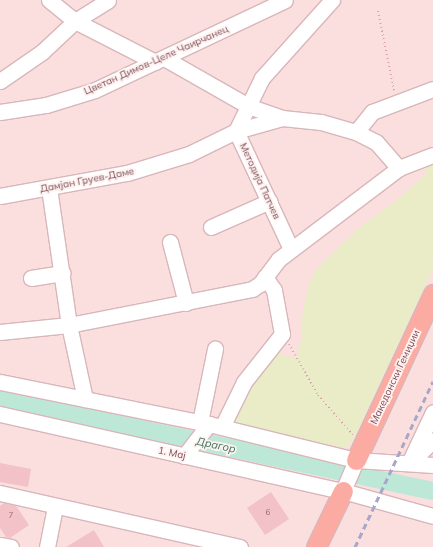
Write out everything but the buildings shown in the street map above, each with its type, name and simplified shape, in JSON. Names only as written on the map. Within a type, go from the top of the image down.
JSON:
[{"type":"main road","name":"Македонски Гемиџии","points":[[359,453],[433,294]]},
{"type":"main road","points":[[316,547],[343,491]]},
{"type":"street","points":[[49,0],[74,20],[160,60],[248,106],[282,118]]},
{"type":"street","points":[[0,81],[42,52],[74,20],[108,0]]},
{"type":"street","name":"Цветан Димов-Целе Чаирчанец","points":[[0,112],[46,105],[95,90],[285,0]]},
{"type":"street","name":"Методија Патчев","points":[[291,249],[270,201],[236,131],[262,78],[332,0]]},
{"type":"street","points":[[356,132],[372,112],[433,89]]},
{"type":"street","name":"Дамјан Груев-Даме","points":[[0,196],[127,173],[189,154],[236,131],[282,118],[321,122],[356,132],[376,142],[398,168]]},
{"type":"street","points":[[0,332],[69,324],[243,292],[260,284],[279,259],[291,249],[318,232],[398,168],[433,155]]},
{"type":"street","points":[[49,188],[63,273],[69,324],[85,399]]},
{"type":"street","points":[[211,227],[270,201]]},
{"type":"street","points":[[170,242],[186,303]]},
{"type":"street","points":[[31,278],[63,273]]},
{"type":"street","points":[[186,453],[244,382],[283,331],[274,290],[265,277]]},
{"type":"street","points":[[208,426],[215,349]]},
{"type":"street","points":[[0,382],[208,426],[409,463],[433,465]]},
{"type":"street","points":[[409,463],[433,412]]},
{"type":"street","name":"1. Мај","points":[[0,414],[186,453],[343,491],[433,516]]},
{"type":"street","points":[[409,463],[433,440]]},
{"type":"street","points":[[343,491],[359,453]]},
{"type":"street","points":[[0,493],[55,507],[240,547]]},
{"type":"street","points":[[47,547],[55,507]]},
{"type":"street","points":[[0,546],[11,547]]},
{"type":"path","points":[[378,11],[396,103]]},
{"type":"path","points":[[283,331],[299,365],[318,395],[359,453]]},
{"type":"shaded area","points":[[0,0],[433,0],[433,547],[0,547]]},
{"type":"green space","points":[[433,162],[433,269],[352,443],[346,447],[340,447],[233,426],[230,422],[237,402],[276,353],[296,358],[302,336],[301,323],[308,286],[316,269],[360,227],[393,203],[426,174],[423,164]]},
{"type":"waterway","name":"Драгор","points":[[0,399],[433,491]]},
{"type":"railway","points":[[355,547],[433,381]]}]
